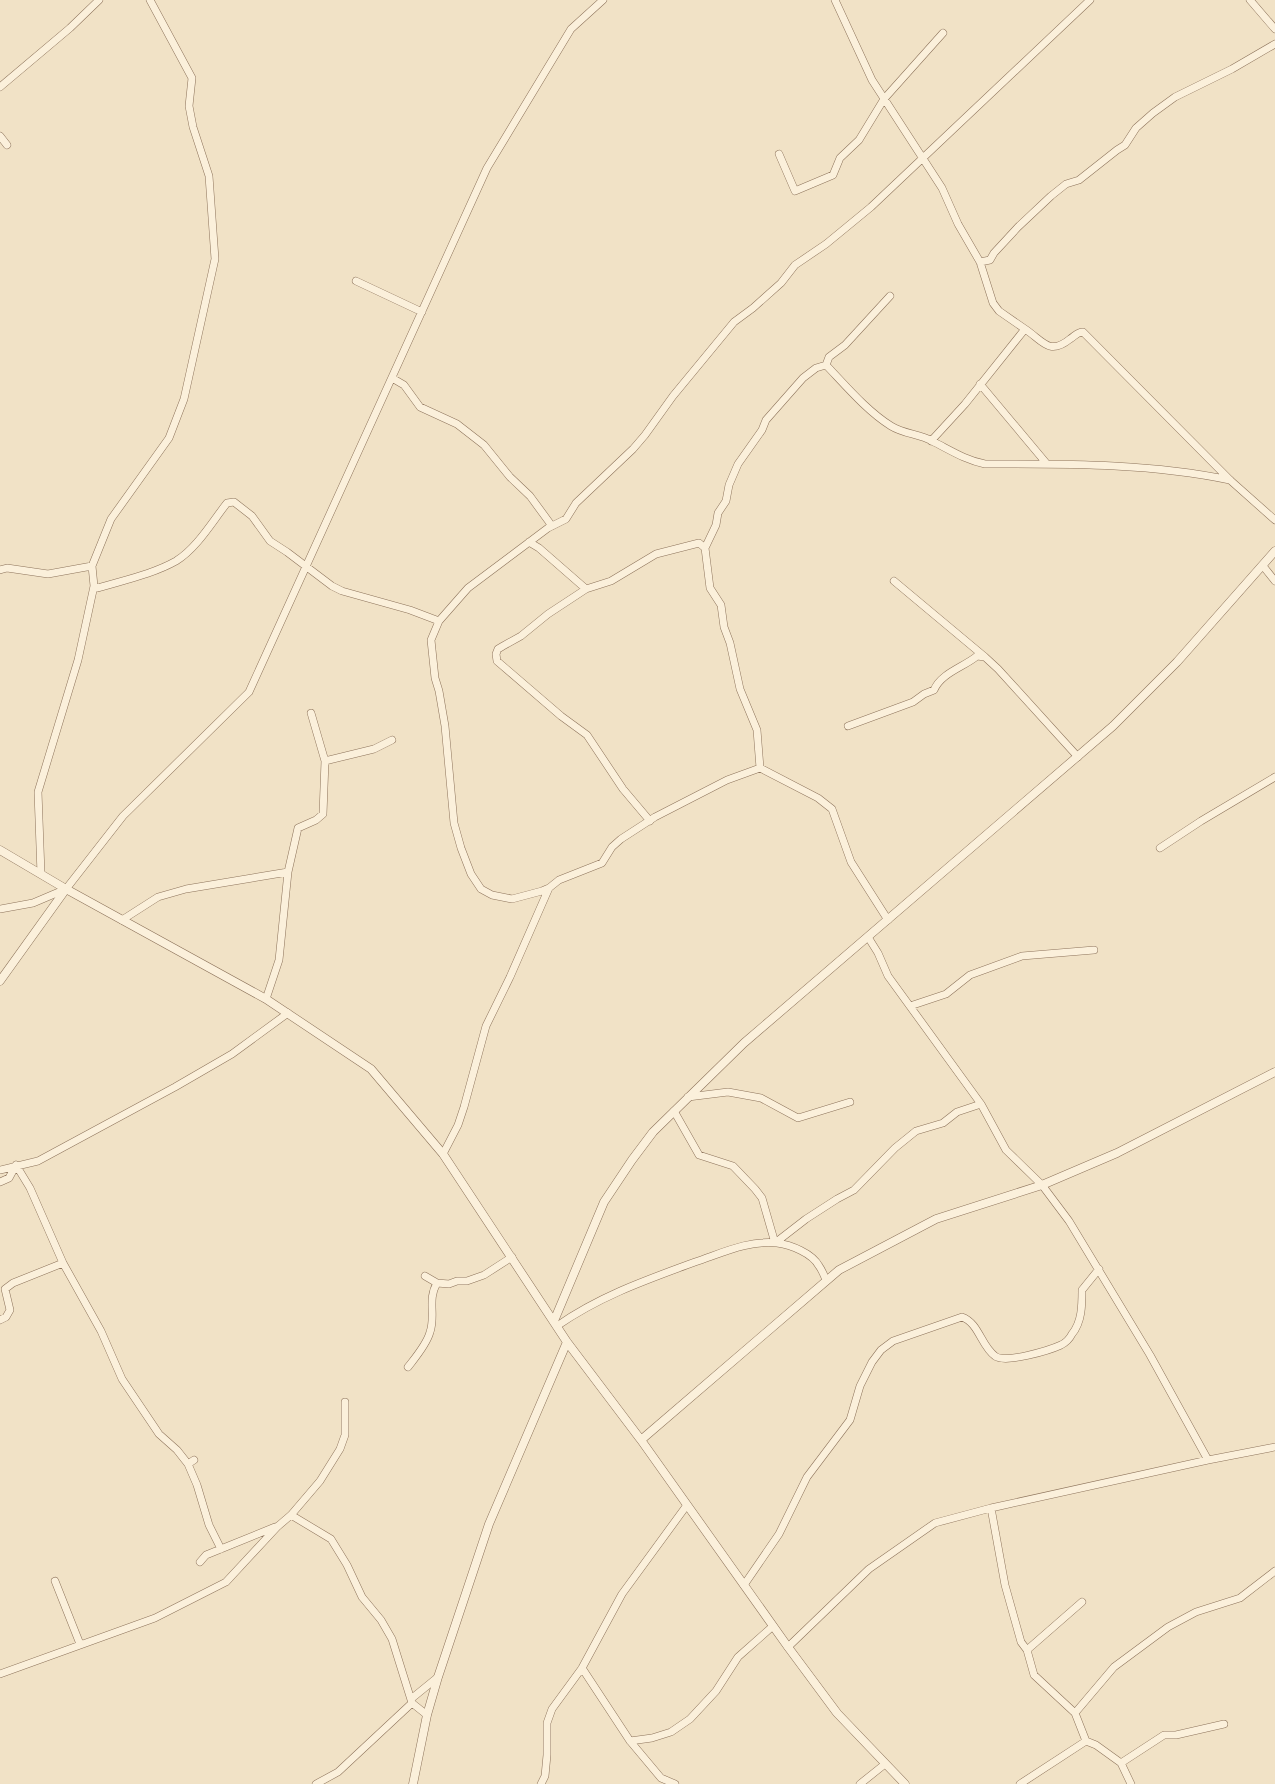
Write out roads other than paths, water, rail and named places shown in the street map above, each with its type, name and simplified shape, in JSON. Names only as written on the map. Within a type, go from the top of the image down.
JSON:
[{"type":"street","points":[[0,86],[70,28],[99,0]]},
{"type":"street","points":[[41,874],[38,792],[78,660],[94,586],[92,566],[111,519],[169,438],[184,399],[215,259],[209,176],[193,126],[189,106],[192,78],[150,0]]},
{"type":"street","points":[[0,981],[66,889],[123,816],[249,692],[487,168],[571,29],[603,0]]},
{"type":"street","points":[[835,0],[872,80],[942,188],[958,224],[980,262],[993,303],[999,311],[1046,345],[1053,348],[1059,347],[1079,332],[1083,332],[1230,480],[1275,520]]},
{"type":"street","points":[[888,920],[851,862],[832,809],[818,798],[760,768],[727,780],[650,821],[621,839],[612,847],[602,863],[559,880],[549,888],[512,899],[492,895],[481,889],[471,874],[461,848],[454,823],[445,726],[439,691],[435,678],[432,640],[439,621],[468,588],[529,542],[552,526],[566,519],[576,503],[637,444],[673,396],[734,322],[753,308],[781,283],[795,266],[826,244],[871,207],[1090,0]]},
{"type":"street","points":[[1250,0],[1275,29]]},
{"type":"street","points":[[779,154],[796,191],[833,175],[840,158],[859,140],[884,99],[944,33]]},
{"type":"street","points":[[980,262],[990,260],[994,253],[1018,227],[1051,196],[1066,184],[1079,180],[1125,145],[1136,128],[1153,113],[1175,97],[1232,69],[1275,44]]},
{"type":"street","points":[[0,136],[7,145]]},
{"type":"street","points":[[356,281],[422,312]]},
{"type":"street","points":[[826,365],[829,357],[845,345],[890,296]]},
{"type":"street","points":[[931,441],[965,404],[1025,329]]},
{"type":"street","points":[[826,365],[871,410],[891,426],[901,432],[931,441],[971,461],[985,464],[1047,464],[1171,470],[1230,480]]},
{"type":"street","points":[[760,768],[758,730],[740,688],[730,643],[724,627],[721,605],[710,588],[705,548],[716,525],[718,513],[726,501],[729,485],[738,464],[762,430],[766,420],[803,378],[816,368],[826,365]]},
{"type":"street","points":[[392,378],[404,385],[420,407],[457,424],[484,445],[510,476],[530,496],[552,526]]},
{"type":"street","points":[[980,384],[1047,464]]},
{"type":"street","points":[[94,586],[98,588],[105,586],[157,569],[177,560],[194,545],[227,503],[234,502],[252,516],[270,542],[307,566],[332,586],[342,591],[410,610],[439,621]]},
{"type":"street","points":[[529,542],[539,548],[586,589]]},
{"type":"street","points":[[650,821],[623,789],[587,735],[561,716],[497,660],[496,654],[498,649],[521,636],[548,614],[586,589],[611,581],[656,554],[699,543],[705,548]]},
{"type":"street","points":[[556,1324],[604,1202],[653,1132],[744,1043],[1113,726],[1177,662],[1275,551]]},
{"type":"street","points":[[0,570],[7,568],[48,574],[92,566]]},
{"type":"street","points":[[1263,566],[1275,581]]},
{"type":"street","points":[[894,581],[985,657],[1078,757]]},
{"type":"street","points":[[848,726],[913,702],[924,694],[934,690],[937,682],[944,676],[968,663],[977,656],[985,657]]},
{"type":"street","points":[[266,999],[279,960],[288,872],[298,828],[316,820],[323,814],[325,761],[311,713]]},
{"type":"street","points":[[325,761],[374,749],[392,740]]},
{"type":"street","points":[[1160,848],[1201,821],[1275,777]]},
{"type":"street","points":[[0,850],[66,889],[266,999],[371,1069],[443,1154],[567,1342],[641,1440],[788,1647],[837,1713],[905,1784]]},
{"type":"street","points":[[122,920],[158,897],[186,889],[288,872]]},
{"type":"street","points":[[443,1154],[458,1124],[464,1107],[486,1026],[510,977],[549,888]]},
{"type":"street","points":[[0,910],[33,903],[66,889]]},
{"type":"street","points":[[868,937],[878,953],[888,976],[981,1104],[1006,1150],[1042,1185],[1069,1221],[1150,1355],[1208,1460]]},
{"type":"street","points":[[910,1006],[946,994],[970,975],[1022,956],[1094,950]]},
{"type":"street","points":[[0,1170],[38,1161],[175,1087],[232,1054],[288,1013]]},
{"type":"street","points":[[641,1440],[839,1270],[936,1219],[1042,1185],[1116,1153],[1275,1072]]},
{"type":"street","points":[[688,1097],[728,1092],[761,1098],[798,1118],[850,1102]]},
{"type":"street","points":[[775,1243],[806,1219],[836,1199],[854,1190],[907,1137],[916,1131],[943,1123],[957,1112],[981,1104]]},
{"type":"street","points":[[674,1111],[699,1155],[733,1166],[762,1198],[775,1243]]},
{"type":"street","points":[[0,1182],[9,1178],[16,1165]]},
{"type":"street","points":[[16,1165],[30,1188],[63,1263],[101,1331],[122,1379],[159,1434],[191,1462],[209,1525],[221,1548]]},
{"type":"street","points":[[556,1324],[626,1287],[748,1244],[775,1243],[798,1250],[811,1257],[819,1265],[826,1280]]},
{"type":"street","points":[[425,1276],[438,1282],[449,1284],[457,1281],[467,1281],[484,1275],[512,1257]]},
{"type":"street","points":[[0,1320],[6,1317],[10,1310],[5,1289],[13,1284],[63,1263]]},
{"type":"street","points":[[744,1585],[779,1534],[807,1477],[850,1420],[860,1386],[872,1362],[881,1350],[892,1341],[962,1317],[972,1323],[990,1350],[999,1358],[1027,1356],[1062,1344],[1072,1335],[1079,1324],[1082,1290],[1099,1269]]},
{"type":"street","points":[[408,1367],[418,1355],[430,1332],[432,1292],[438,1282]]},
{"type":"street","points":[[413,1784],[427,1715],[438,1677],[489,1524],[567,1342]]},
{"type":"street","points":[[0,1674],[155,1618],[226,1582],[277,1527],[291,1515],[320,1481],[340,1449],[345,1435],[345,1402]]},
{"type":"street","points":[[788,1647],[869,1569],[935,1523],[991,1508],[1208,1460],[1275,1447]]},
{"type":"street","points":[[541,1784],[545,1776],[547,1755],[547,1723],[552,1709],[582,1668],[622,1594],[687,1505]]},
{"type":"street","points":[[991,1508],[1005,1585],[1021,1642],[1027,1650],[1034,1675],[1075,1713],[1086,1741],[1100,1748],[1121,1763],[1131,1784]]},
{"type":"street","points":[[291,1515],[331,1539],[347,1565],[362,1597],[381,1620],[392,1639],[411,1701],[427,1715]]},
{"type":"street","points":[[200,1562],[206,1555],[221,1548],[277,1527]]},
{"type":"street","points":[[1075,1713],[1114,1667],[1168,1627],[1196,1612],[1240,1598],[1275,1571]]},
{"type":"street","points":[[55,1582],[80,1644]]},
{"type":"street","points":[[1027,1650],[1082,1602]]},
{"type":"street","points":[[630,1741],[652,1738],[671,1732],[690,1719],[716,1691],[738,1656],[773,1626]]},
{"type":"street","points":[[582,1668],[630,1741],[661,1778],[675,1784]]},
{"type":"street","points":[[316,1784],[338,1772],[438,1677]]},
{"type":"street","points":[[1121,1763],[1164,1735],[1176,1735],[1224,1724]]},
{"type":"street","points":[[1020,1784],[1086,1741]]},
{"type":"street","points":[[860,1784],[885,1764]]}]
